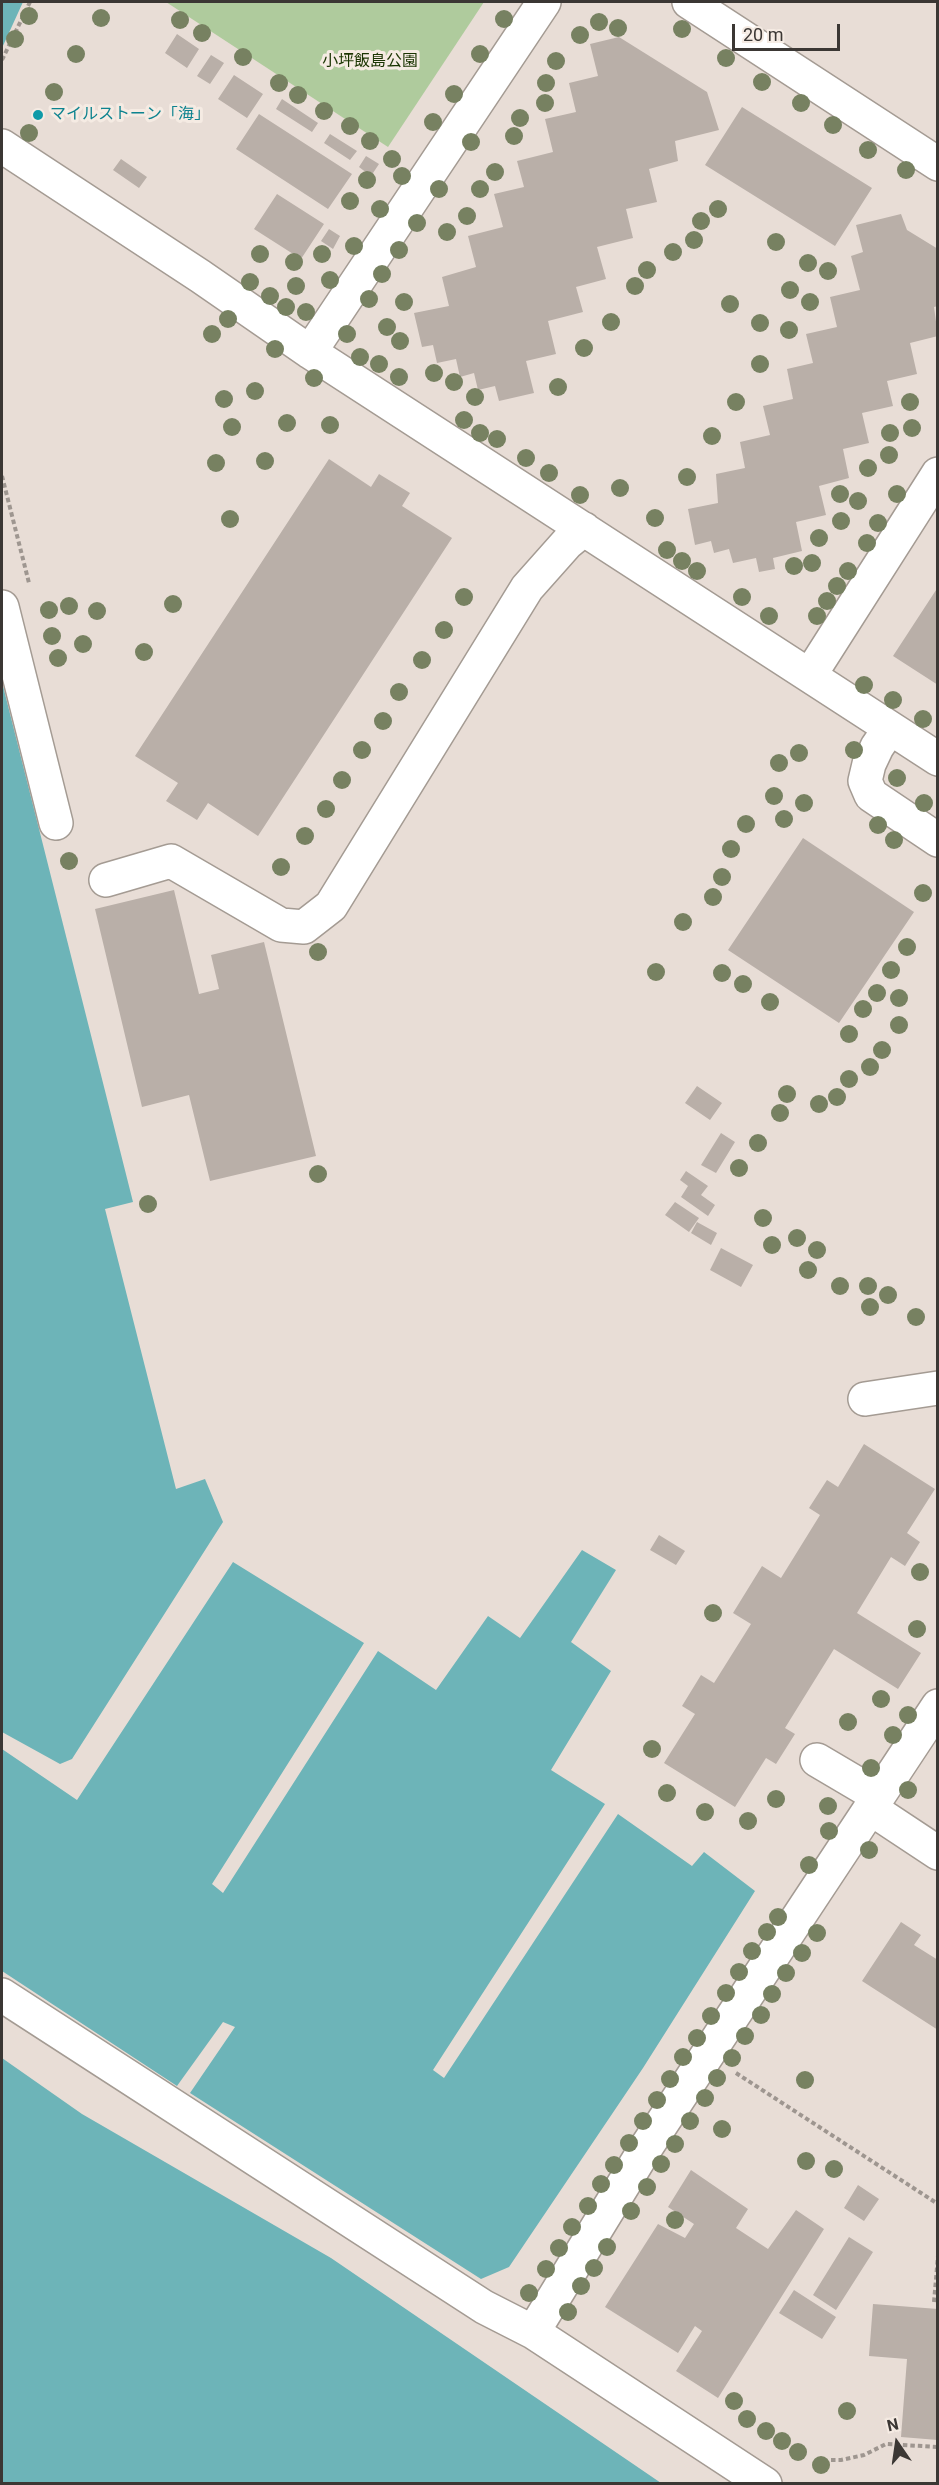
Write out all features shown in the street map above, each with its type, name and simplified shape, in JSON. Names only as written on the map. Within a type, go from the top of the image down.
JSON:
[{"type":"street","points":[[310,352],[544,2]]},
{"type":"street","points":[[689,2],[938,164]]},
{"type":"street","points":[[2,146],[200,276],[310,352],[938,759]]},
{"type":"street","points":[[810,675],[938,474]]},
{"type":"street","points":[[106,880],[171,861],[281,926],[304,927],[332,906],[527,588],[567,543],[584,529]]},
{"type":"street","points":[[2,607],[56,823]]},
{"type":"street","points":[[890,728],[877,747],[869,764],[865,781],[871,795],[938,840]]},
{"type":"street","points":[[866,1399],[938,1388]]},
{"type":"street","points":[[533,2332],[647,2146],[938,1706]]},
{"type":"street","points":[[817,1760],[938,1853]]},
{"type":"street","points":[[2,1995],[484,2307],[533,2332],[765,2484]]},
{"type":"path","points":[[2,60],[30,2]]},
{"type":"path","points":[[2,477],[31,593]]},
{"type":"path","points":[[736,2073],[938,2204]]},
{"type":"path","points":[[934,2302],[938,2256]]},
{"type":"path","points":[[831,2460],[864,2455],[886,2444],[938,2447]]},
{"type":"green space","name":"小坪飯島公園","points":[[166,2],[484,2],[388,147]]},
{"type":"water","points":[[2,2],[23,2],[2,48]]},
{"type":"water","points":[[2,682],[133,1202],[105,1209],[176,1489],[205,1479],[223,1522],[72,1759],[60,1764],[2,1732]]},
{"type":"water","points":[[582,1550],[616,1570],[571,1642],[611,1671],[551,1770],[605,1804],[433,2070],[444,2078],[618,1814],[692,1866],[704,1852],[755,1891],[643,2068],[509,2267],[481,2279],[190,2093],[235,2027],[223,2022],[177,2086],[2,1971],[2,1749],[77,1800],[233,1562],[364,1643],[212,1884],[223,1893],[378,1651],[436,1690],[488,1616],[520,1638]]},
{"type":"water","points":[[2,2058],[82,2114],[331,2258],[661,2483],[2,2483]]},
{"type":"building","points":[[177,34],[199,49],[187,68],[165,53]]},
{"type":"building","points":[[619,37],[707,92],[719,130],[675,141],[678,161],[649,169],[657,202],[626,209],[633,238],[597,247],[606,279],[576,287],[583,312],[548,321],[556,354],[526,361],[534,393],[499,401],[495,386],[478,390],[474,373],[460,377],[456,359],[437,363],[433,345],[422,347],[414,313],[449,306],[442,277],[476,267],[468,236],[503,227],[494,194],[524,187],[517,161],[553,152],[545,119],[576,112],[569,83],[598,76],[590,44]]},
{"type":"building","points":[[211,55],[224,63],[210,84],[197,76]]},
{"type":"building","points":[[234,75],[263,94],[247,118],[218,99]]},
{"type":"building","points":[[282,99],[318,123],[312,132],[276,109]]},
{"type":"building","points":[[742,107],[872,188],[835,246],[705,165]]},
{"type":"building","points":[[259,114],[352,174],[328,209],[236,149]]},
{"type":"building","points":[[330,134],[357,151],[350,160],[324,143]]},
{"type":"building","points":[[366,156],[379,164],[371,176],[359,167]]},
{"type":"building","points":[[121,159],[147,177],[139,188],[113,170]]},
{"type":"building","points":[[277,194],[324,224],[301,259],[254,229]]},
{"type":"building","points":[[901,214],[907,230],[938,249],[938,306],[934,307],[938,336],[910,343],[917,374],[887,381],[893,406],[862,413],[869,443],[843,449],[849,478],[819,486],[826,515],[796,522],[802,551],[773,558],[775,569],[759,572],[756,558],[733,563],[729,549],[714,553],[711,541],[695,545],[688,509],[718,503],[716,474],[745,468],[740,442],[770,435],[763,406],[793,399],[787,369],[813,363],[806,334],[837,327],[830,297],[860,290],[851,256],[863,252],[856,225]]},
{"type":"building","points":[[329,229],[340,236],[333,249],[321,241]]},
{"type":"building","points":[[329,459],[371,487],[379,474],[410,493],[402,506],[452,538],[258,836],[208,803],[197,820],[166,801],[178,783],[135,756]]},
{"type":"building","points":[[938,587],[938,685],[893,656]]},
{"type":"building","points":[[803,838],[914,912],[839,1023],[728,950]]},
{"type":"building","points":[[174,890],[199,994],[219,989],[211,955],[264,942],[316,1156],[210,1181],[189,1095],[142,1107],[95,909]]},
{"type":"building","points":[[697,1086],[722,1103],[710,1120],[685,1103]]},
{"type":"building","points":[[721,1133],[735,1142],[716,1173],[701,1165]]},
{"type":"building","points":[[686,1171],[708,1186],[701,1195],[715,1205],[708,1216],[681,1197],[688,1186],[680,1180]]},
{"type":"building","points":[[675,1202],[699,1218],[689,1232],[665,1215]]},
{"type":"building","points":[[697,1222],[717,1233],[711,1245],[691,1233]]},
{"type":"building","points":[[721,1248],[753,1265],[741,1287],[710,1270]]},
{"type":"building","points":[[864,1444],[935,1489],[907,1533],[920,1542],[905,1566],[891,1557],[857,1613],[921,1653],[898,1689],[834,1649],[785,1728],[795,1734],[776,1764],[766,1758],[735,1807],[664,1763],[695,1714],[682,1706],[701,1675],[714,1683],[751,1624],[733,1613],[762,1566],[781,1578],[820,1515],[809,1508],[827,1480],[838,1487]]},
{"type":"building","points":[[659,1535],[685,1551],[676,1565],[650,1550]]},
{"type":"building","points":[[901,1922],[921,1935],[914,1945],[938,1960],[938,2030],[862,1981]]},
{"type":"building","points":[[691,2170],[748,2209],[736,2228],[768,2249],[796,2210],[824,2229],[718,2398],[676,2371],[702,2331],[695,2326],[678,2353],[605,2307],[658,2224],[685,2238],[694,2224],[668,2207]]},
{"type":"building","points":[[858,2185],[879,2199],[864,2221],[844,2208]]},
{"type":"building","points":[[849,2237],[873,2252],[836,2310],[813,2295]]},
{"type":"building","points":[[794,2290],[836,2317],[822,2339],[779,2313]]},
{"type":"building","points":[[873,2304],[938,2309],[938,2440],[901,2437],[907,2359],[869,2356]]},
{"type":"place","name":"マイルストーン「海」","points":[[38,115]]}]
